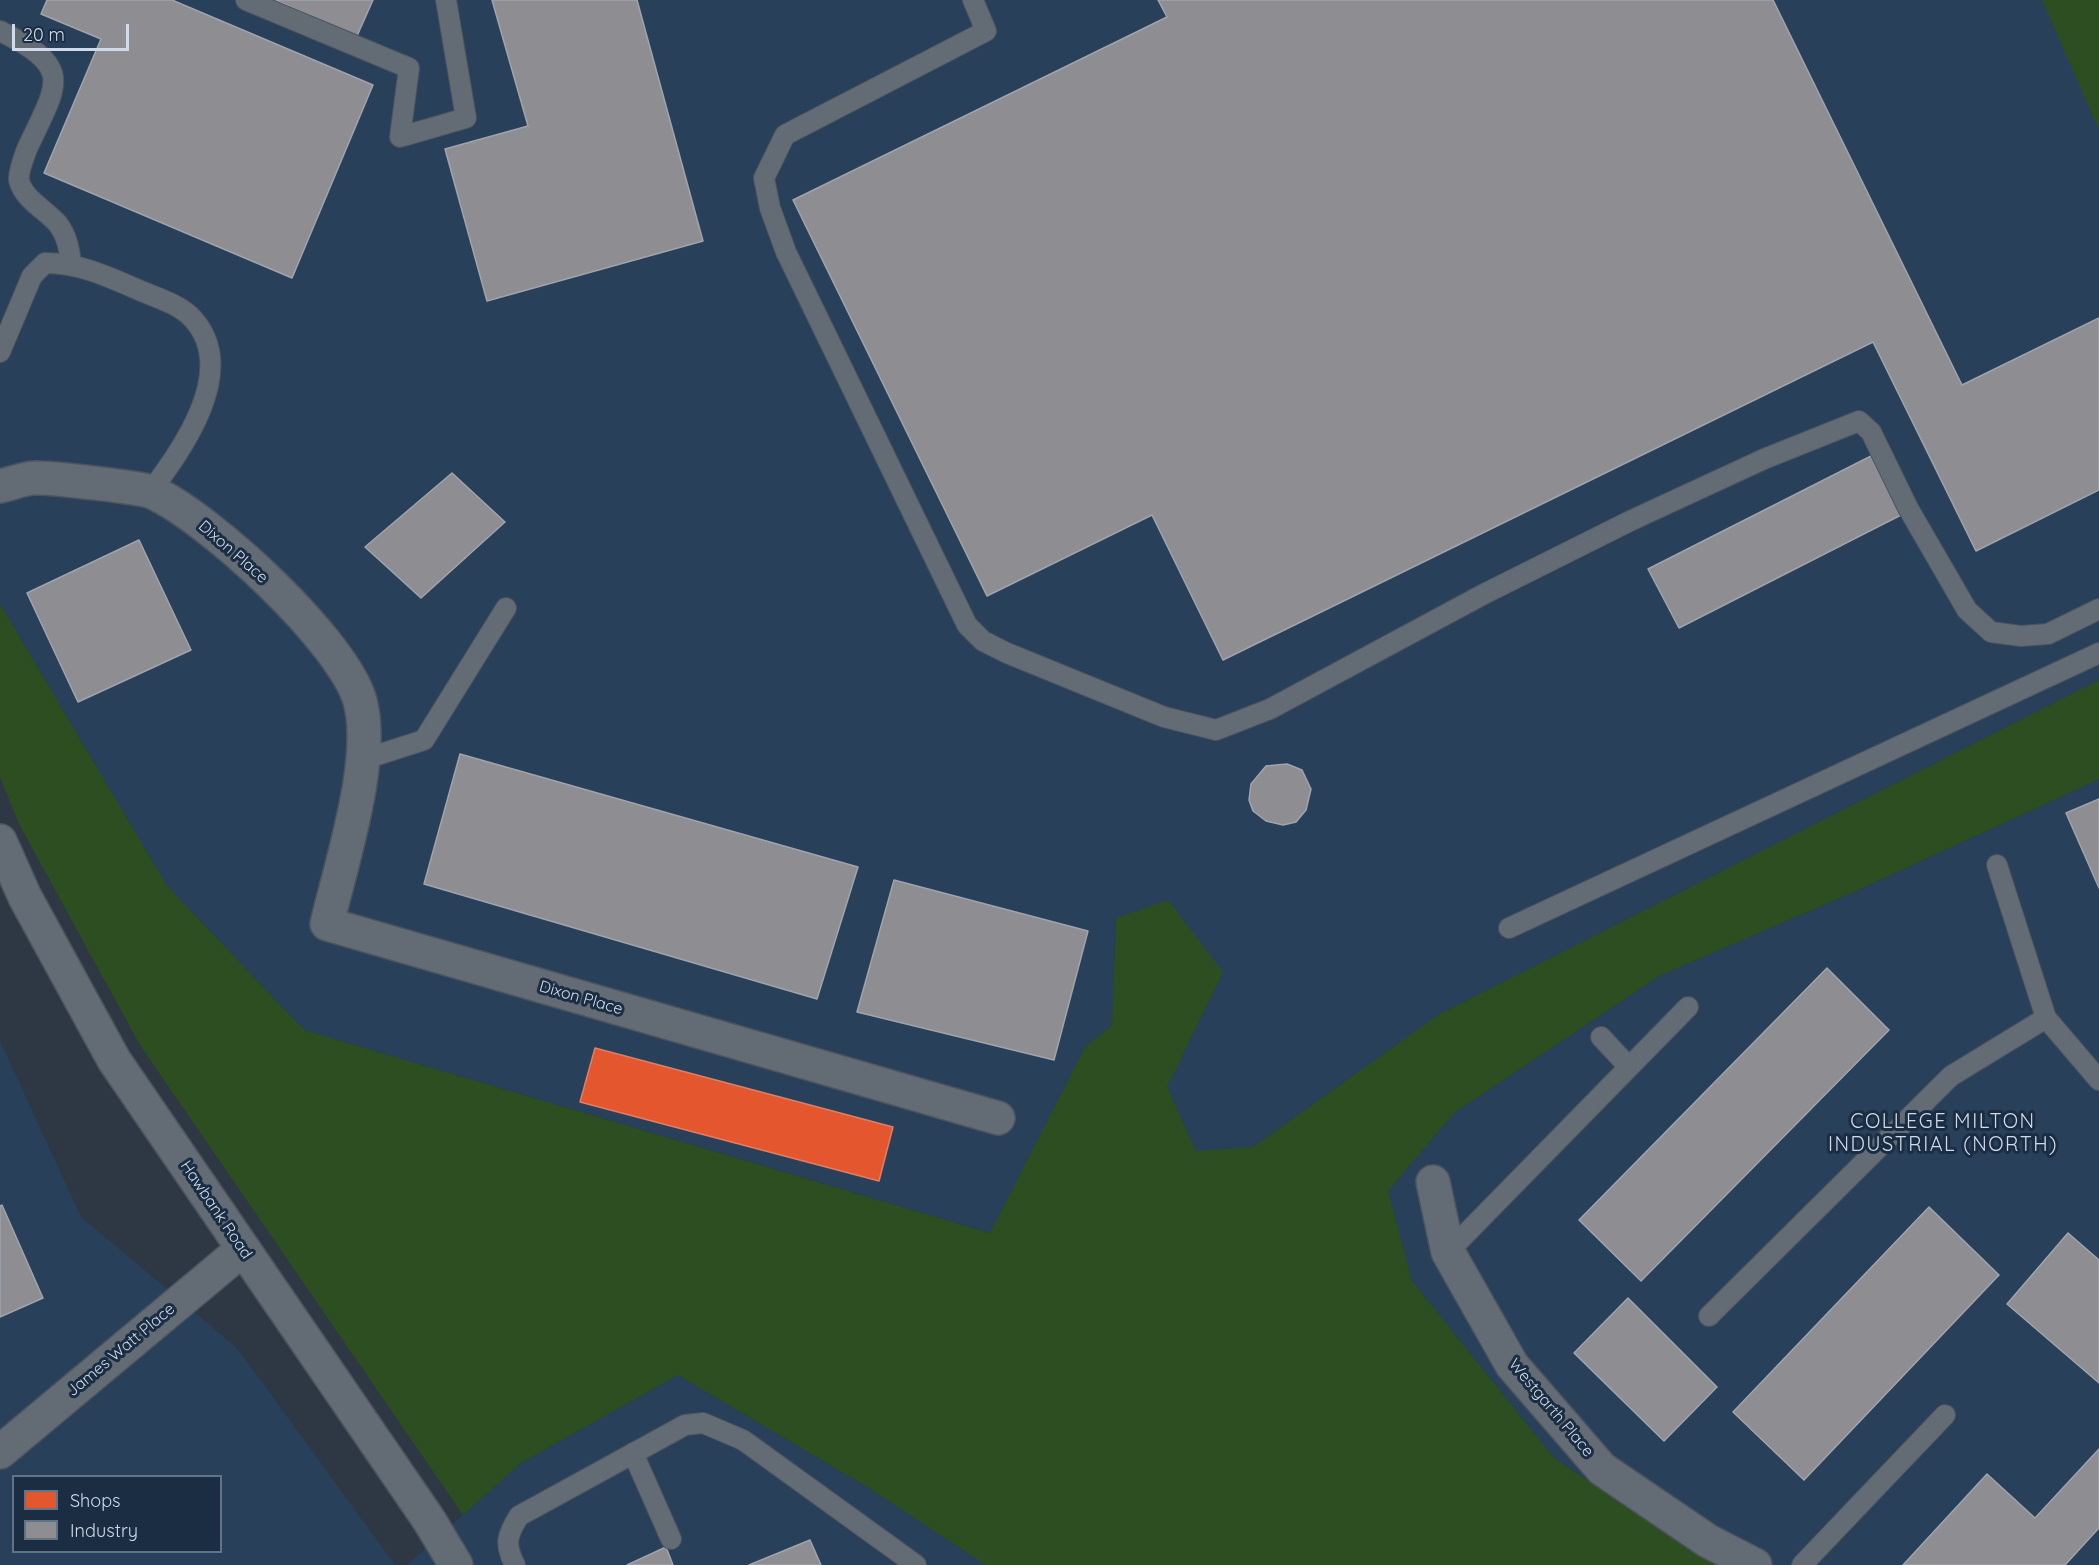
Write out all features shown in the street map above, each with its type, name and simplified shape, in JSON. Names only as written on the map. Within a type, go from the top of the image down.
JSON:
[{"type":"street","name":"Dixon Place","points":[[0,486],[35,478],[151,492],[206,526],[254,567],[330,646],[360,701],[365,759],[327,924],[998,1118]]},
{"type":"street","name":"Hawbank Road","points":[[0,841],[25,897],[114,1060],[429,1520],[456,1565]]},
{"type":"street","name":"Westgarth Place","points":[[1433,1182],[1448,1252],[1512,1365],[1602,1469],[1708,1541],[1755,1565]]},
{"type":"street","name":"James Watt Place","points":[[0,1452],[243,1249]]},
{"type":"lane","points":[[246,0],[409,68],[400,137],[466,118],[446,0]]},
{"type":"lane","points":[[973,0],[986,31],[785,135],[764,178],[770,208],[786,252],[967,625],[983,641],[1006,653],[1164,717],[1216,730],[1270,709],[1484,594],[1630,521],[1764,459],[1859,421],[1871,432],[1908,508],[1966,610],[1991,632],[2021,636],[2048,634],[2099,609]]},
{"type":"lane","points":[[0,31],[44,57],[53,74],[54,90],[24,156],[19,179],[26,194],[58,224],[68,242],[71,263]]},
{"type":"lane","points":[[0,352],[32,276],[45,262],[71,263],[167,302],[192,317],[207,338],[212,364],[203,404],[183,448],[151,492]]},
{"type":"lane","points":[[365,759],[424,740],[506,608]]},
{"type":"lane","points":[[1509,928],[2099,653]]},
{"type":"lane","points":[[1997,865],[2046,1018],[2099,1080]]},
{"type":"lane","points":[[1448,1252],[1688,1007]]},
{"type":"lane","points":[[1709,1316],[1951,1076],[2046,1018]]},
{"type":"lane","points":[[1601,1037],[1629,1068]]},
{"type":"lane","points":[[1802,1565],[1945,1415]]},
{"type":"lane","points":[[515,1565],[507,1551],[507,1536],[519,1516],[685,1425],[703,1423],[743,1440],[916,1565]]},
{"type":"lane","points":[[633,1453],[671,1539]]},
{"type":"shaded area","points":[[0,0],[2099,0],[2099,680],[1438,1015],[1253,1147],[1196,1152],[1167,1087],[1223,972],[1116,917],[1112,1025],[1085,1047],[991,1233],[304,1030],[167,886],[0,604]]},
{"type":"shaded area","points":[[2099,779],[2099,1565],[1716,1565],[1555,1459],[1412,1281],[1388,1191],[1454,1113],[1659,976],[1856,891]]},
{"type":"shaded area","points":[[0,1041],[81,1217],[237,1348],[395,1565],[0,1565]]},
{"type":"shaded area","points":[[678,1375],[869,1488],[986,1565],[407,1565],[521,1463]]},
{"type":"green space","points":[[2042,0],[2099,0],[2099,130]]},
{"type":"green space","points":[[0,604],[167,886],[304,1030],[990,1233],[1085,1047],[1112,1025],[1116,918],[1168,900],[1223,972],[1167,1087],[1196,1151],[1253,1147],[1438,1015],[2099,680],[2099,779],[1856,891],[1659,976],[1454,1113],[1388,1191],[1412,1281],[1555,1459],[1716,1565],[986,1565],[869,1488],[678,1375],[521,1463],[463,1515],[140,1045],[19,824],[0,777]]},
{"type":"building: Shops","points":[[595,1048],[893,1127],[879,1181],[580,1102]]},
{"type":"building: Industry","points":[[47,0],[172,0],[373,85],[292,278],[44,173],[101,39],[41,14]]},
{"type":"building: Industry","points":[[275,0],[373,0],[357,36]]},
{"type":"building: Industry","points":[[492,0],[637,0],[703,241],[487,301],[445,149],[528,126]]},
{"type":"building: Industry","points":[[1158,0],[1773,0],[1962,385],[2099,318],[2099,490],[1976,551],[1873,342],[1223,660],[1152,515],[987,596],[793,200],[1167,17]]},
{"type":"building: Industry","points":[[1873,455],[1903,514],[1679,628],[1648,569]]},
{"type":"building: Industry","points":[[452,473],[505,522],[421,598],[365,547]]},
{"type":"building: Industry","points":[[139,540],[191,650],[78,702],[27,593]]},
{"type":"building: Industry","points":[[460,754],[858,867],[817,999],[424,884]]},
{"type":"building: Industry","points":[[1287,764],[1302,770],[1311,789],[1306,810],[1296,822],[1283,825],[1266,821],[1253,811],[1249,800],[1251,784],[1266,766]]},
{"type":"building: Industry","points":[[2099,799],[2099,888],[2066,813]]},
{"type":"building: Industry","points":[[894,880],[1088,931],[1054,1060],[857,1012]]},
{"type":"building: Industry","points":[[1827,968],[1889,1030],[1641,1281],[1579,1220]]},
{"type":"building: Industry","points":[[2,1205],[43,1298],[0,1317],[0,1206]]},
{"type":"building: Industry","points":[[1929,1207],[1999,1275],[1804,1480],[1733,1412]]},
{"type":"building: Industry","points":[[2068,1233],[2099,1260],[2099,1383],[2007,1304]]},
{"type":"building: Industry","points":[[1628,1298],[1717,1387],[1664,1441],[1574,1353]]},
{"type":"building: Industry","points":[[2099,1449],[2099,1528],[2065,1565],[1903,1565],[1987,1474],[2035,1518]]},
{"type":"building: Industry","points":[[810,1540],[821,1565],[749,1565]]},
{"type":"building: Industry","points":[[666,1547],[673,1565],[627,1565]]},
{"type":"district","name":"COLLEGE MILTON INDUSTRIAL (NORTH)","points":[[1943,1134]]}]
